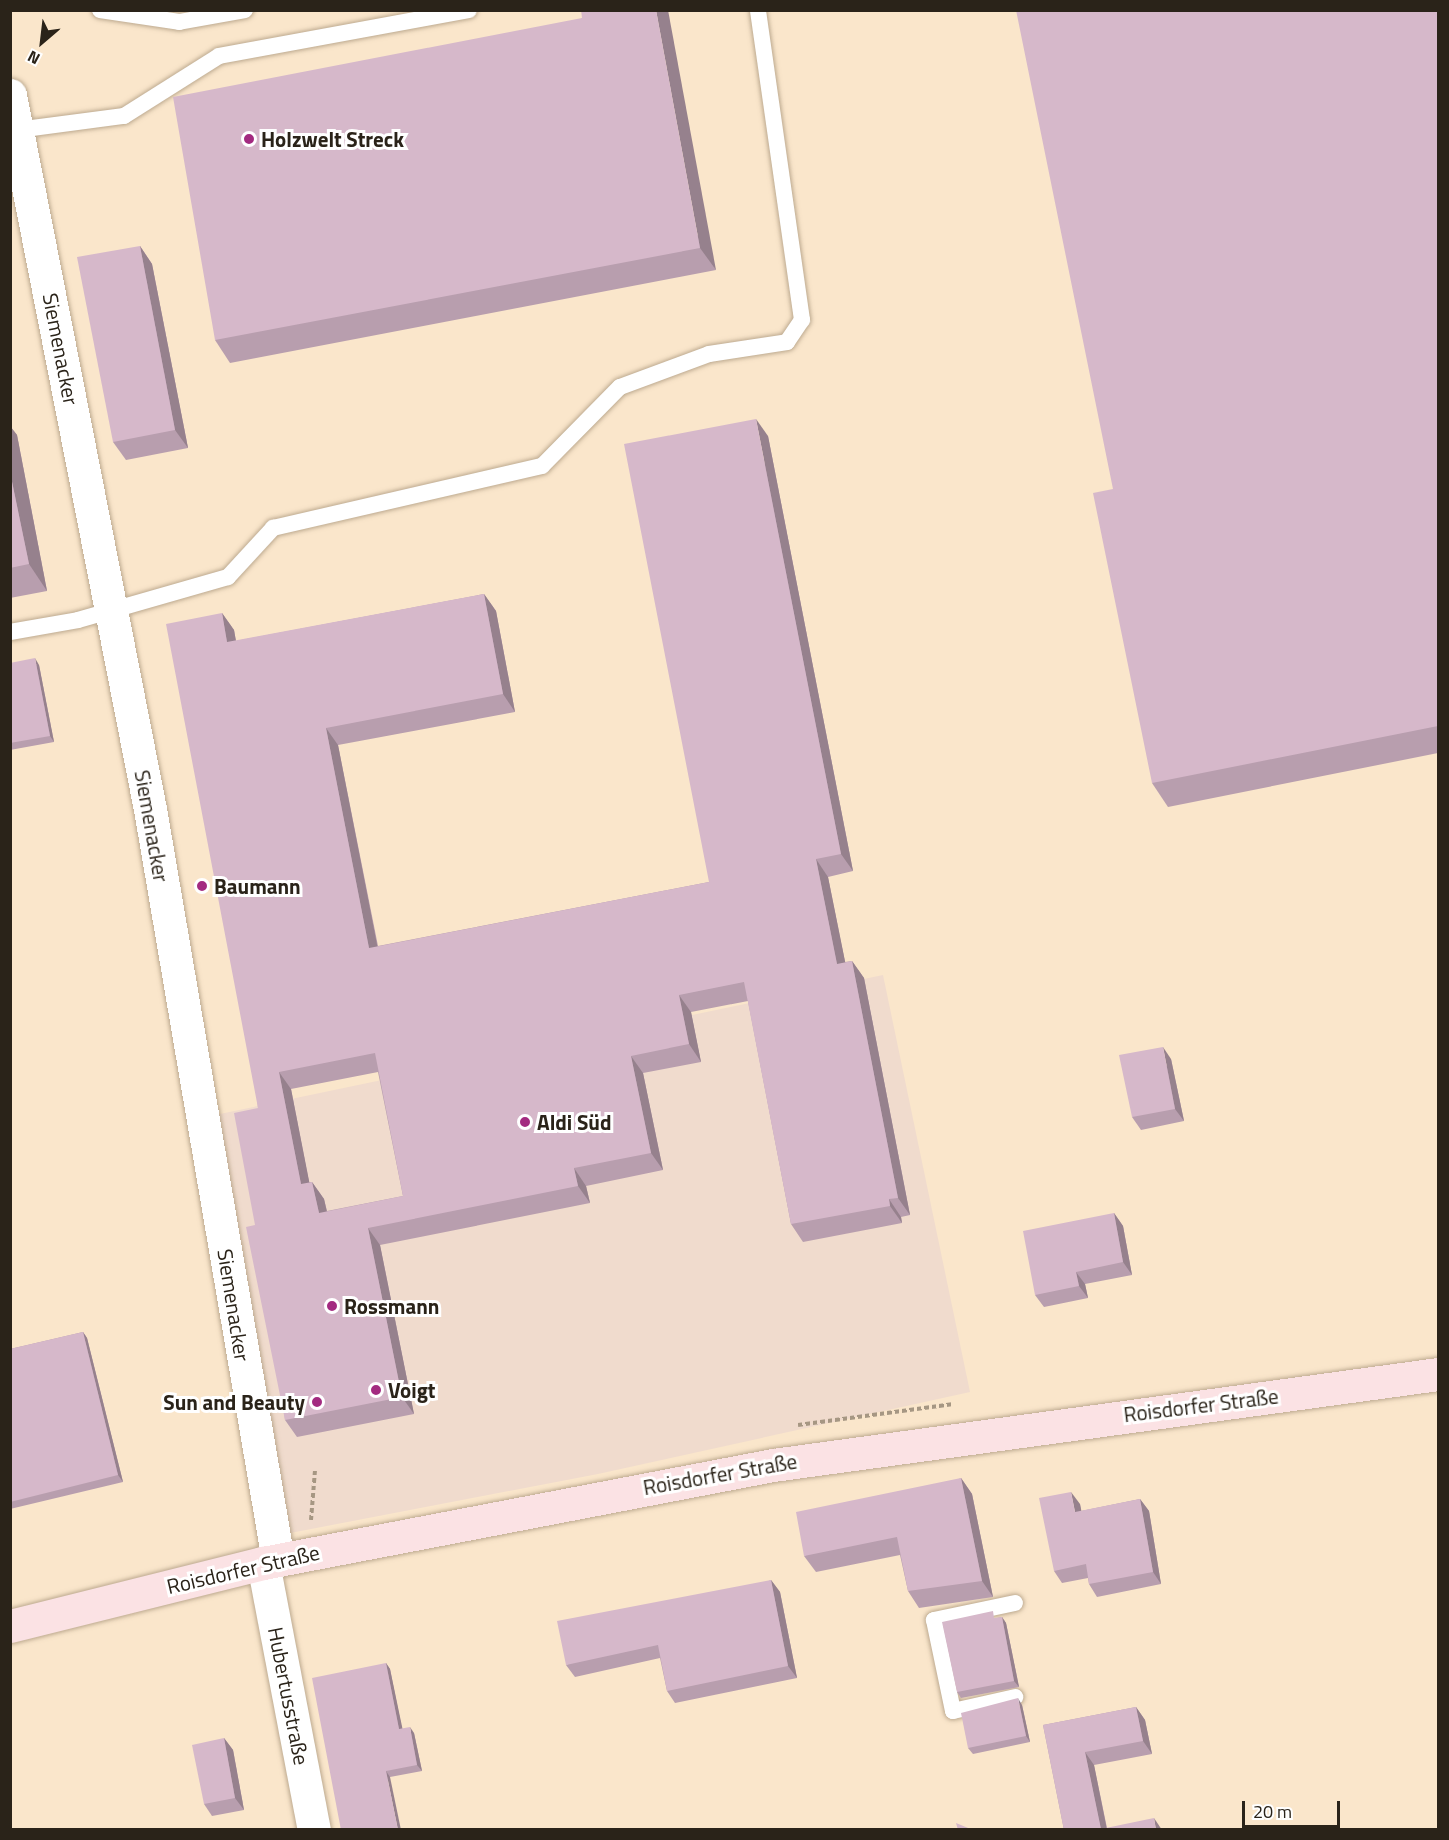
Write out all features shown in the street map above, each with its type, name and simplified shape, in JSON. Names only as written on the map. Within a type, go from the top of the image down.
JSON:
[{"type":"main road","name":"Roisdorfer Straße","points":[[10,1626],[270,1561],[523,1509],[901,1444],[1438,1374]]},
{"type":"street","name":"Siemenacker","points":[[10,95],[111,606],[270,1561]]},
{"type":"street","name":"Hubertusstraße","points":[[270,1561],[314,1830]]},
{"type":"lane","points":[[100,10],[179,22],[244,10]]},
{"type":"lane","points":[[17,130],[124,116],[219,56],[469,10]]},
{"type":"lane","points":[[10,632],[78,620],[111,606],[228,577],[273,528],[542,466],[620,387],[709,354],[787,342],[802,320],[758,10]]},
{"type":"lane","points":[[1015,1604],[934,1620],[953,1711],[1015,1697]]},
{"type":"path","points":[[310,1524],[315,1470]]},
{"type":"shaded area","points":[[883,975],[970,1392],[598,1474],[285,1534],[215,1115]]},
{"type":"building","points":[[581,10],[656,10],[700,248],[215,340],[173,97],[582,18]]},
{"type":"building","points":[[1016,10],[1438,10],[1438,726],[1152,783],[1093,493],[1113,489]]},
{"type":"building","points":[[140,246],[175,430],[113,442],[77,257]]},
{"type":"building","points":[[756,419],[841,854],[816,859],[837,964],[852,961],[898,1198],[889,1199],[890,1206],[791,1224],[744,982],[679,995],[689,1044],[631,1056],[651,1153],[574,1168],[578,1186],[368,1228],[402,1397],[285,1420],[246,1227],[255,1225],[234,1113],[258,1108],[166,624],[222,613],[227,642],[484,594],[503,694],[326,728],[369,948],[709,882],[624,444]],"holes":[[[375,1053],[403,1196],[319,1213],[312,1182],[301,1184],[279,1072]]]},
{"type":"building","points":[[10,472],[29,564],[10,568]]},
{"type":"building","points":[[35,658],[50,736],[10,743],[10,663]]},
{"type":"building","points":[[1163,1047],[1175,1109],[1132,1117],[1119,1055]]},
{"type":"building","points":[[1114,1213],[1123,1262],[1076,1272],[1079,1286],[1035,1295],[1023,1231]]},
{"type":"building","points":[[83,1332],[118,1475],[10,1502],[10,1349]]},
{"type":"building","points":[[961,1478],[982,1581],[908,1591],[897,1537],[804,1556],[796,1512]]},
{"type":"building","points":[[1071,1492],[1075,1512],[1140,1499],[1153,1572],[1089,1584],[1086,1564],[1054,1571],[1039,1498]]},
{"type":"building","points":[[771,1580],[788,1666],[667,1691],[658,1645],[566,1665],[557,1621]]},
{"type":"building","points":[[993,1611],[994,1618],[1002,1617],[1014,1681],[957,1692],[942,1622]]},
{"type":"building","points":[[386,1663],[399,1729],[410,1727],[417,1765],[386,1771],[398,1830],[341,1830],[312,1678]]},
{"type":"building","points":[[1018,1698],[1026,1736],[968,1748],[961,1713]]},
{"type":"building","points":[[1136,1707],[1143,1741],[1085,1752],[1101,1829],[1154,1818],[1156,1830],[1064,1830],[1043,1725]]},
{"type":"building","points":[[224,1738],[235,1798],[204,1804],[192,1745]]},
{"type":"building","points":[[956,1823],[973,1830],[958,1830]]},
{"type":"place","name":"Holzwelt Streck","points":[[249,139]]},
{"type":"place","name":"Baumann","points":[[202,886]]},
{"type":"place","name":"Aldi Süd","points":[[525,1122]]},
{"type":"place","name":"Rossmann","points":[[332,1306]]},
{"type":"place","name":"Voigt","points":[[376,1390]]},
{"type":"place","name":"Sun and Beauty","points":[[317,1402]]}]
